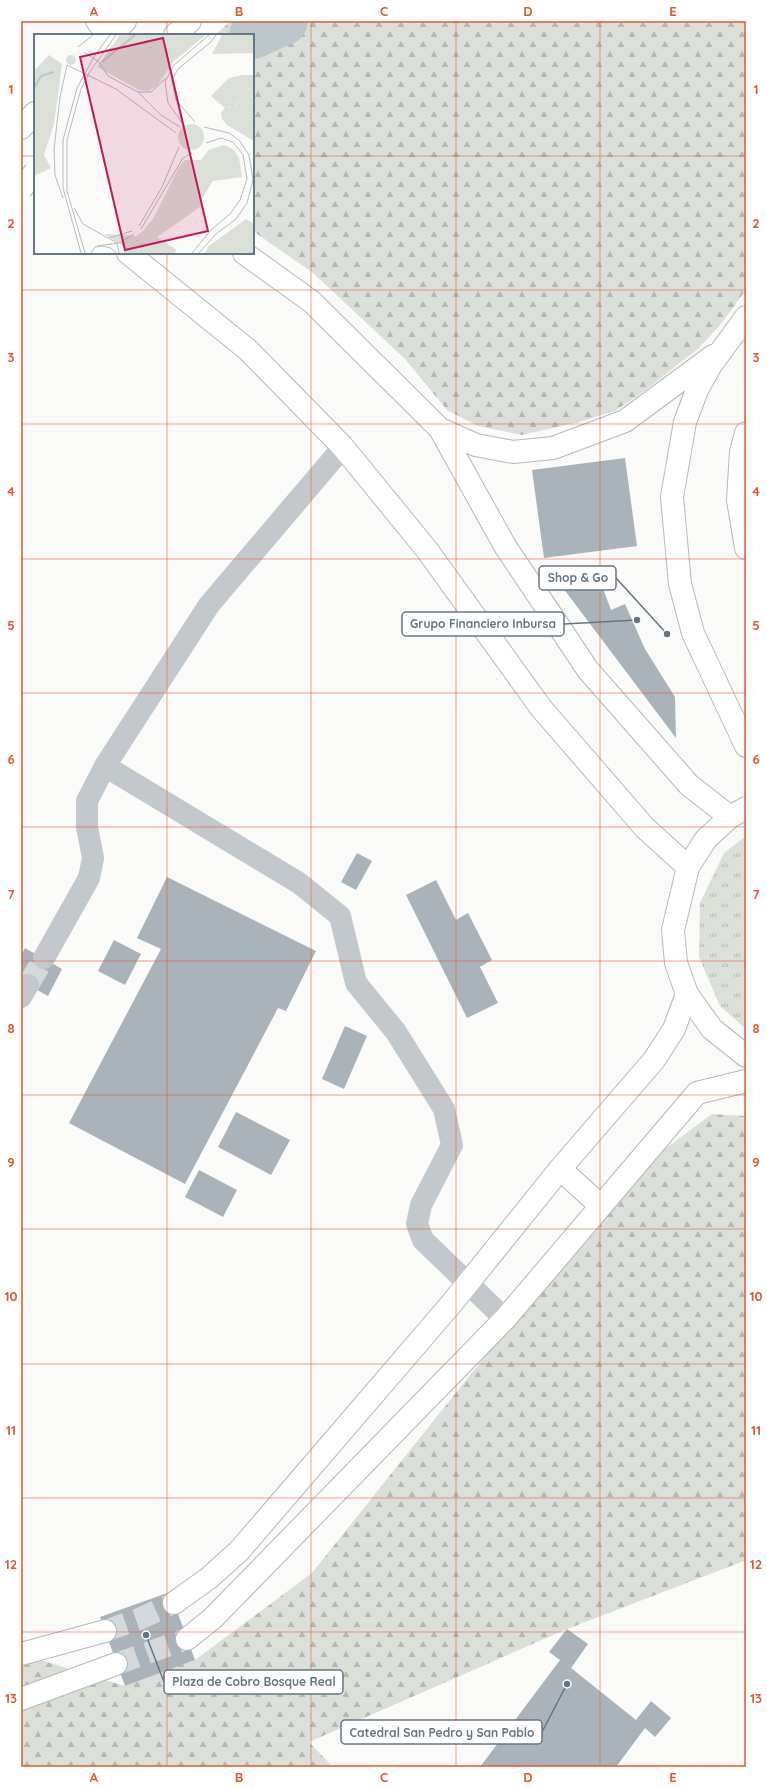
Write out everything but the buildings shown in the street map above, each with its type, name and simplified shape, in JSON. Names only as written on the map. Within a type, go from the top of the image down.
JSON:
[{"type":"main road","points":[[96,21],[109,34]]},
{"type":"main road","points":[[111,34],[125,21]]},
{"type":"main road","points":[[176,34],[190,21]]},
{"type":"main road","points":[[21,128],[34,114]]},
{"type":"main road","points":[[21,171],[34,180]]},
{"type":"main road","points":[[21,189],[34,173]]},
{"type":"main road","points":[[129,254],[248,350],[343,447],[427,550],[541,708],[645,828],[688,867]]},
{"type":"main road","points":[[245,254],[312,302],[440,429],[505,546],[588,670],[689,785],[738,812],[706,839],[688,867],[673,930],[676,963],[687,994],[712,1029],[746,1056]]},
{"type":"main road","points":[[746,317],[711,365],[697,390],[685,422],[672,497],[680,584],[693,633],[746,746]]},
{"type":"main road","points":[[440,429],[476,445],[514,452],[553,448],[625,421],[723,348]]},
{"type":"main road","points":[[746,433],[741,452],[738,500],[746,548]]},
{"type":"main road","points":[[174,1603],[209,1578],[239,1551],[468,1283],[560,1169],[654,1060],[674,1029],[687,994]]},
{"type":"main road","points":[[187,1639],[213,1618],[505,1318],[697,1093],[746,1080]]},
{"type":"main road","points":[[560,1169],[601,1206]]},
{"type":"main road","points":[[239,1551],[262,1568]]},
{"type":"main road","points":[[21,1654],[105,1631]]},
{"type":"main road","points":[[21,1699],[116,1664]]},
{"type":"lane","points":[[44,958],[90,878],[93,858],[87,827],[87,802],[105,766],[209,605],[343,447]]},
{"type":"lane","points":[[105,766],[299,882],[340,916],[356,983],[396,1032],[444,1108],[452,1145],[421,1205],[417,1224],[423,1240],[505,1318]]},
{"type":"green space","points":[[231,21],[746,21],[746,290],[721,324],[699,348],[643,392],[615,411],[579,422],[522,435],[478,426],[447,410],[405,359],[313,273],[254,232],[254,34],[216,34]]},
{"type":"green space","points":[[746,836],[746,1029],[720,1006],[699,957],[700,903],[724,853]]},
{"type":"green space","points":[[712,1114],[746,1116],[746,1557],[744,1561],[567,1629],[309,1742],[333,1767],[21,1767],[21,1654],[125,1686],[195,1660],[312,1573],[494,1345],[642,1166]]},
{"type":"waterway","points":[[254,35],[284,21]]},
{"type":"tunnel","points":[[28,985],[44,958]]},
{"type":"tunnel","points":[[105,1631],[139,1619],[174,1603]]},
{"type":"tunnel","points":[[116,1664],[187,1639]]},
{"type":"place","name":"Grupo Financiero Inbursa","points":[[637,620]]},
{"type":"place","name":"Shop & Go","points":[[667,634]]},
{"type":"place","name":"Plaza de Cobro Bosque Real","points":[[146,1635]]},
{"type":"place","name":"Catedral San Pedro y San Pablo","points":[[567,1684]]}]
